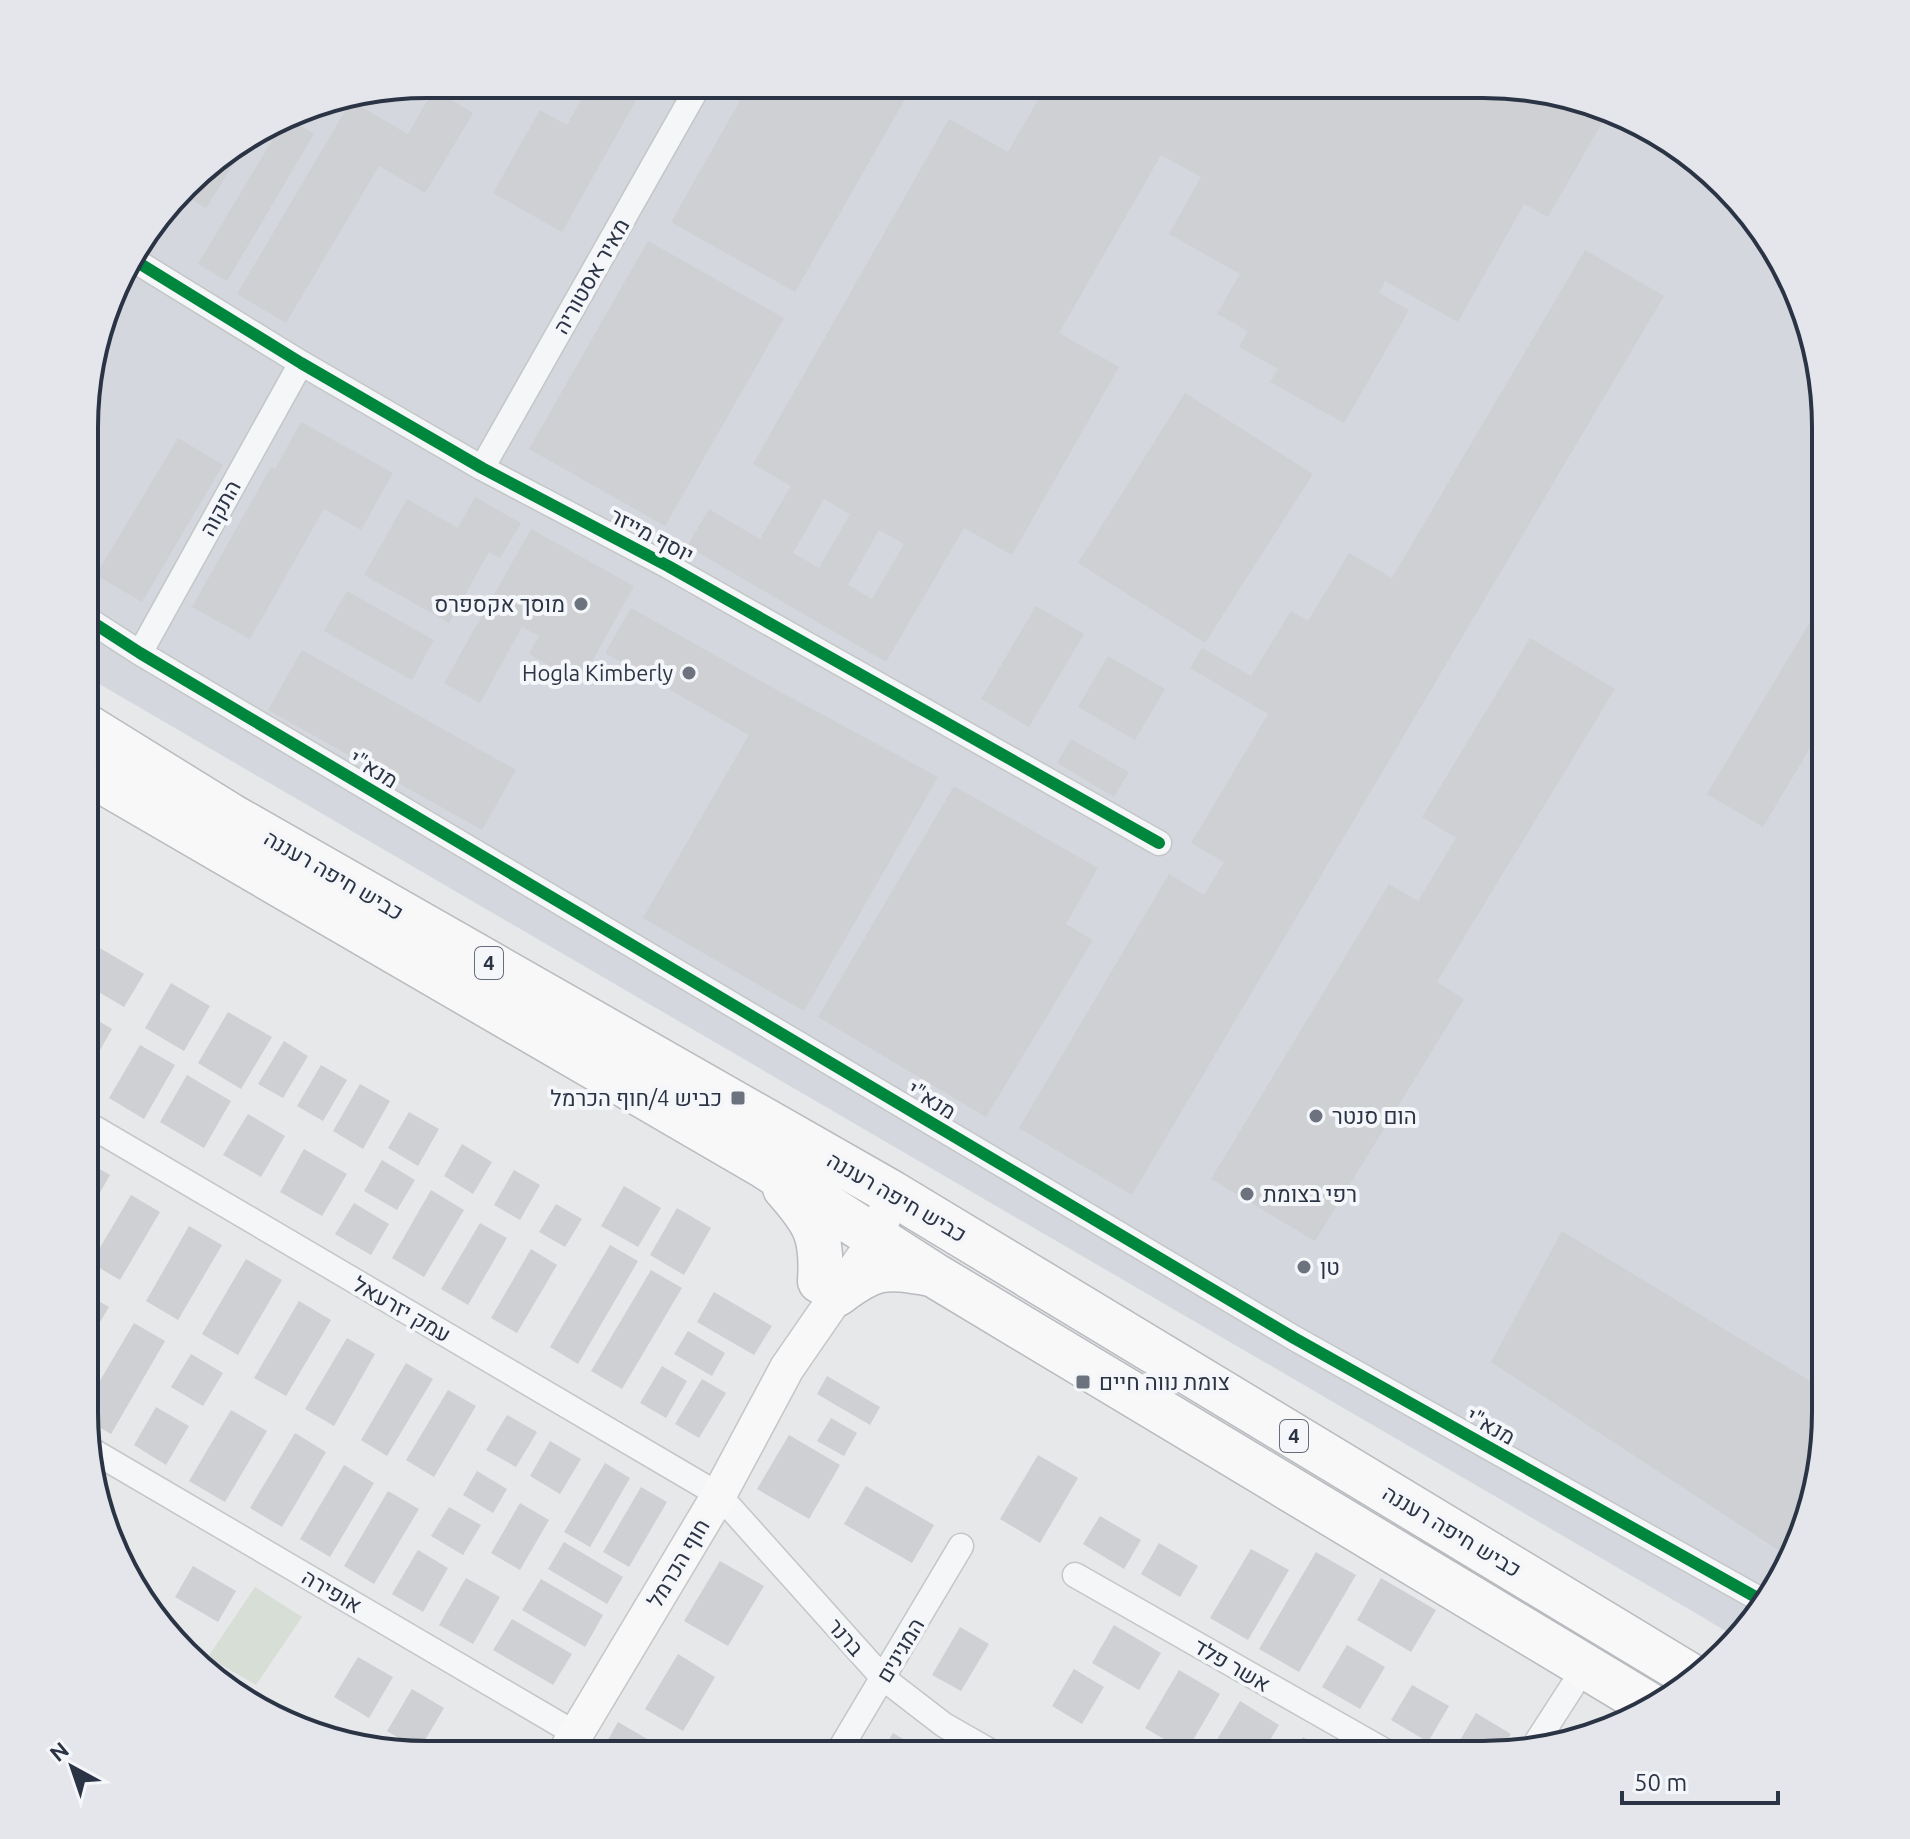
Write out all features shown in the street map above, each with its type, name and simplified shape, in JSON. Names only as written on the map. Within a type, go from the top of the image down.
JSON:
[{"type":"highway","name":"כביש חיפה רעננה","points":[[98,734],[245,824],[892,1193],[1684,1672]]},
{"type":"highway","name":"כביש חיפה רעננה","points":[[98,779],[764,1166],[934,1275],[1642,1700]]},
{"type":"highway","points":[[764,1166],[804,1210],[818,1234],[829,1288],[873,1271],[897,1268],[934,1275]]},
{"type":"street","name":"מאיר אסטוריה","points":[[482,468],[692,98]]},
{"type":"street","name":"יוסף מייזר","points":[[141,264],[301,363],[482,468],[668,566],[1159,843]]},
{"type":"street","name":"התקוה","points":[[140,653],[301,363]]},
{"type":"street","name":"מנא\"י","points":[[98,626],[1294,1338],[1756,1597]]},
{"type":"street","name":"עמק יזרעאל","points":[[98,1130],[719,1495]]},
{"type":"street","name":"חוף הכרמל","points":[[572,1741],[719,1495],[829,1288],[892,1193]]},
{"type":"street","name":"אופירה","points":[[101,1456],[565,1741]]},
{"type":"street","name":"ברנר","points":[[719,1495],[883,1678],[944,1725],[972,1741]]},
{"type":"street","name":"המגינים","points":[[845,1741],[961,1546]]},
{"type":"street","name":"אשר פלד","points":[[1075,1575],[1367,1741]]},
{"type":"street","points":[[1540,1736],[1572,1687]]},
{"type":"shaded area","points":[[1483,98],[1548,104],[1609,123],[1666,153],[1716,194],[1757,244],[1778,281],[1801,342],[1811,405],[1812,1412],[1809,1455],[1801,1497],[1787,1538],[1768,1577],[1727,1632],[98,683],[98,427],[104,362],[115,321],[142,262],[194,194],[244,153],[281,132],[342,109],[405,99]]},
{"type":"shaded area","points":[[255,1587],[302,1617],[256,1685],[208,1657]]},
{"type":"building","points":[[429,98],[449,98],[473,113],[425,193],[379,166],[286,323],[237,294],[347,108],[358,105],[408,134]]},
{"type":"building","points":[[582,98],[637,98],[562,232],[493,193],[540,110],[567,125]]},
{"type":"building","points":[[742,98],[906,98],[795,292],[671,222]]},
{"type":"building","points":[[1039,98],[1483,98],[1548,104],[1603,121],[1548,217],[1524,204],[1458,322],[1385,281],[1379,293],[1409,310],[1344,423],[1270,382],[1278,369],[1239,347],[1248,331],[1217,314],[1240,274],[1169,234],[1201,177],[1161,155],[1059,333],[1119,367],[1012,555],[964,528],[886,662],[687,546],[709,509],[760,539],[791,486],[753,464],[949,119],[1008,152]],"holes":[[[824,499],[850,514],[819,568],[793,553]],[[879,530],[904,544],[872,599],[848,585]]]},
{"type":"building","points":[[298,124],[314,134],[227,281],[198,264],[275,135]]},
{"type":"building","points":[[237,158],[206,208],[190,198]]},
{"type":"building","points":[[648,241],[784,318],[665,526],[529,449]]},
{"type":"building","points":[[1585,250],[1664,296],[1132,1195],[1019,1128],[1169,874],[1204,895],[1224,862],[1191,843],[1268,714],[1190,668],[1202,648],[1251,676],[1291,611],[1308,621],[1349,553],[1392,578]]},
{"type":"building","points":[[1185,393],[1313,474],[1205,643],[1078,563]]},
{"type":"building","points":[[301,422],[393,473],[361,530],[324,509],[250,639],[192,607],[271,467],[275,469]]},
{"type":"building","points":[[178,438],[223,465],[142,602],[98,576]]},
{"type":"building","points":[[475,497],[521,523],[500,558],[489,552],[449,623],[364,575],[407,499],[458,528]]},
{"type":"building","points":[[531,529],[634,586],[580,683],[529,654],[539,636],[522,627],[480,703],[444,683]]},
{"type":"building","points":[[347,591],[434,640],[412,680],[324,631]]},
{"type":"building","points":[[1036,606],[1084,634],[1029,727],[981,699]]},
{"type":"building","points":[[631,608],[938,777],[804,1011],[643,918],[749,735],[605,653]]},
{"type":"building","points":[[1812,619],[1812,745],[1763,827],[1707,794]]},
{"type":"building","points":[[1530,638],[1615,689],[1437,982],[1464,999],[1315,1241],[1211,1179],[1389,884],[1418,901],[1456,838],[1422,817]]},
{"type":"building","points":[[302,650],[516,770],[482,830],[268,710]]},
{"type":"building","points":[[1108,656],[1165,689],[1135,740],[1078,707]]},
{"type":"building","points":[[1071,739],[1129,772],[1114,797],[1057,763]]},
{"type":"building","points":[[954,786],[1098,868],[1066,924],[1093,940],[986,1117],[818,1017]]},
{"type":"building","points":[[98,947],[144,974],[124,1007],[98,992]]},
{"type":"building","points":[[171,983],[210,1006],[184,1051],[145,1028]]},
{"type":"building","points":[[228,1012],[272,1037],[241,1089],[198,1063]]},
{"type":"building","points":[[98,1021],[112,1029],[98,1054]]},
{"type":"building","points":[[284,1041],[308,1056],[283,1098],[258,1084]]},
{"type":"building","points":[[140,1045],[175,1065],[144,1119],[109,1098]]},
{"type":"building","points":[[321,1065],[347,1080],[323,1121],[297,1106]]},
{"type":"building","points":[[187,1075],[231,1101],[204,1148],[160,1122]]},
{"type":"building","points":[[360,1084],[390,1101],[363,1149],[333,1131]]},
{"type":"building","points":[[409,1112],[439,1129],[418,1166],[388,1148]]},
{"type":"building","points":[[248,1114],[285,1136],[261,1177],[223,1155]]},
{"type":"building","points":[[462,1144],[492,1162],[473,1194],[444,1176]]},
{"type":"building","points":[[304,1149],[347,1174],[322,1216],[280,1192]]},
{"type":"building","points":[[382,1160],[415,1180],[397,1210],[364,1191]]},
{"type":"building","points":[[98,1168],[110,1175],[98,1196]]},
{"type":"building","points":[[514,1170],[540,1185],[520,1220],[494,1205]]},
{"type":"building","points":[[624,1186],[661,1208],[638,1247],[601,1226]]},
{"type":"building","points":[[431,1190],[464,1210],[424,1277],[392,1258]]},
{"type":"building","points":[[131,1195],[160,1212],[120,1280],[98,1267],[98,1251]]},
{"type":"building","points":[[354,1203],[389,1224],[371,1255],[335,1234]]},
{"type":"building","points":[[556,1204],[582,1219],[565,1247],[539,1232]]},
{"type":"building","points":[[677,1208],[711,1228],[684,1275],[650,1255]]},
{"type":"building","points":[[480,1223],[507,1238],[468,1305],[441,1289]]},
{"type":"building","points":[[189,1226],[222,1245],[178,1320],[146,1301]]},
{"type":"building","points":[[1562,1231],[1812,1382],[1806,1477],[1795,1518],[1781,1552],[1491,1362]]},
{"type":"building","points":[[610,1245],[638,1261],[578,1364],[550,1347]]},
{"type":"building","points":[[531,1249],[557,1265],[517,1333],[491,1318]]},
{"type":"building","points":[[246,1259],[282,1280],[238,1355],[202,1334]]},
{"type":"building","points":[[651,1270],[682,1288],[622,1389],[591,1371]]},
{"type":"building","points":[[714,1292],[772,1326],[754,1355],[697,1322]]},
{"type":"building","points":[[98,1301],[109,1307],[98,1325]]},
{"type":"building","points":[[299,1301],[331,1320],[286,1396],[254,1378]]},
{"type":"building","points":[[134,1323],[165,1341],[111,1434],[99,1427],[98,1384]]},
{"type":"building","points":[[688,1331],[725,1353],[712,1376],[674,1354]]},
{"type":"building","points":[[347,1338],[375,1354],[334,1426],[305,1409]]},
{"type":"building","points":[[191,1354],[223,1373],[203,1406],[171,1387]]},
{"type":"building","points":[[406,1363],[433,1379],[387,1456],[361,1440]]},
{"type":"building","points":[[662,1366],[687,1381],[666,1418],[640,1403]]},
{"type":"building","points":[[827,1376],[880,1407],[870,1425],[817,1394]]},
{"type":"building","points":[[702,1379],[726,1393],[699,1438],[675,1424]]},
{"type":"building","points":[[448,1390],[476,1406],[434,1477],[406,1460]]},
{"type":"building","points":[[156,1407],[189,1426],[166,1465],[134,1445]]},
{"type":"building","points":[[231,1410],[267,1431],[225,1502],[189,1481]]},
{"type":"building","points":[[507,1415],[537,1432],[516,1467],[486,1450]]},
{"type":"building","points":[[831,1418],[857,1433],[844,1456],[817,1441]]},
{"type":"building","points":[[295,1433],[326,1452],[282,1527],[250,1508]]},
{"type":"building","points":[[789,1435],[840,1465],[809,1519],[757,1489]]},
{"type":"building","points":[[550,1441],[581,1459],[560,1494],[530,1476]]},
{"type":"building","points":[[1038,1455],[1078,1478],[1040,1543],[1000,1519]]},
{"type":"building","points":[[605,1463],[630,1478],[590,1547],[564,1532]]},
{"type":"building","points":[[344,1465],[374,1483],[330,1557],[300,1539]]},
{"type":"building","points":[[477,1471],[507,1489],[493,1513],[463,1495]]},
{"type":"building","points":[[866,1486],[934,1525],[912,1563],[844,1524]]},
{"type":"building","points":[[641,1487],[667,1502],[629,1567],[603,1552]]},
{"type":"building","points":[[388,1491],[419,1509],[374,1584],[344,1566]]},
{"type":"building","points":[[520,1503],[549,1520],[520,1570],[491,1553]]},
{"type":"building","points":[[449,1507],[481,1525],[463,1555],[431,1536]]},
{"type":"building","points":[[1100,1516],[1141,1540],[1124,1569],[1083,1544]]},
{"type":"building","points":[[564,1542],[623,1577],[607,1604],[548,1569]]},
{"type":"building","points":[[1159,1543],[1198,1566],[1180,1597],[1141,1574]]},
{"type":"building","points":[[1251,1549],[1289,1570],[1248,1640],[1210,1618]]},
{"type":"building","points":[[418,1550],[448,1568],[423,1612],[392,1594]]},
{"type":"building","points":[[1316,1552],[1356,1575],[1299,1672],[1259,1649]]},
{"type":"building","points":[[720,1561],[764,1586],[728,1646],[684,1621]]},
{"type":"building","points":[[193,1566],[236,1591],[218,1622],[175,1597]]},
{"type":"building","points":[[466,1578],[500,1597],[473,1644],[439,1625]]},
{"type":"building","points":[[1381,1578],[1436,1610],[1411,1652],[1357,1620]]},
{"type":"building","points":[[541,1579],[603,1615],[585,1647],[522,1610]]},
{"type":"building","points":[[512,1619],[572,1654],[553,1685],[493,1650]]},
{"type":"building","points":[[1114,1625],[1161,1653],[1139,1690],[1092,1663]]},
{"type":"building","points":[[960,1627],[989,1644],[961,1691],[932,1675]]},
{"type":"building","points":[[1347,1645],[1385,1667],[1360,1709],[1322,1687]]},
{"type":"building","points":[[678,1654],[715,1677],[683,1731],[645,1709]]},
{"type":"building","points":[[358,1657],[393,1677],[369,1718],[334,1697]]},
{"type":"building","points":[[1074,1669],[1104,1687],[1082,1724],[1052,1706]]},
{"type":"building","points":[[1179,1670],[1220,1694],[1192,1741],[1167,1741],[1145,1728]]},
{"type":"building","points":[[1412,1685],[1449,1706],[1429,1741],[1391,1720]]},
{"type":"building","points":[[412,1689],[444,1708],[424,1741],[402,1740],[387,1731]]},
{"type":"building","points":[[1240,1701],[1279,1725],[1270,1741],[1216,1741]]},
{"type":"building","points":[[1476,1713],[1511,1734],[1508,1740],[1460,1741]]},
{"type":"building","points":[[618,1722],[651,1741],[607,1741]]},
{"type":"building","points":[[893,1733],[907,1741],[888,1741]]},
{"type":"cycle path","points":[[141,264],[301,363],[482,468],[668,566],[1159,843]]},
{"type":"cycle path","points":[[98,626],[1294,1338],[1756,1597]]},
{"type":"place","name":"מוסך אקספרס","points":[[581,604]]},
{"type":"place","name":"Hogla Kimberly","points":[[689,673]]},
{"type":"place","name":"כביש 4/חוף הכרמל","points":[[738,1098]]},
{"type":"place","name":"הום סנטר","points":[[1316,1116]]},
{"type":"place","name":"רפי בצומת","points":[[1247,1194]]},
{"type":"place","name":"טן","points":[[1304,1267]]},
{"type":"place","name":"צומת נווה חיים","points":[[1083,1382]]}]
